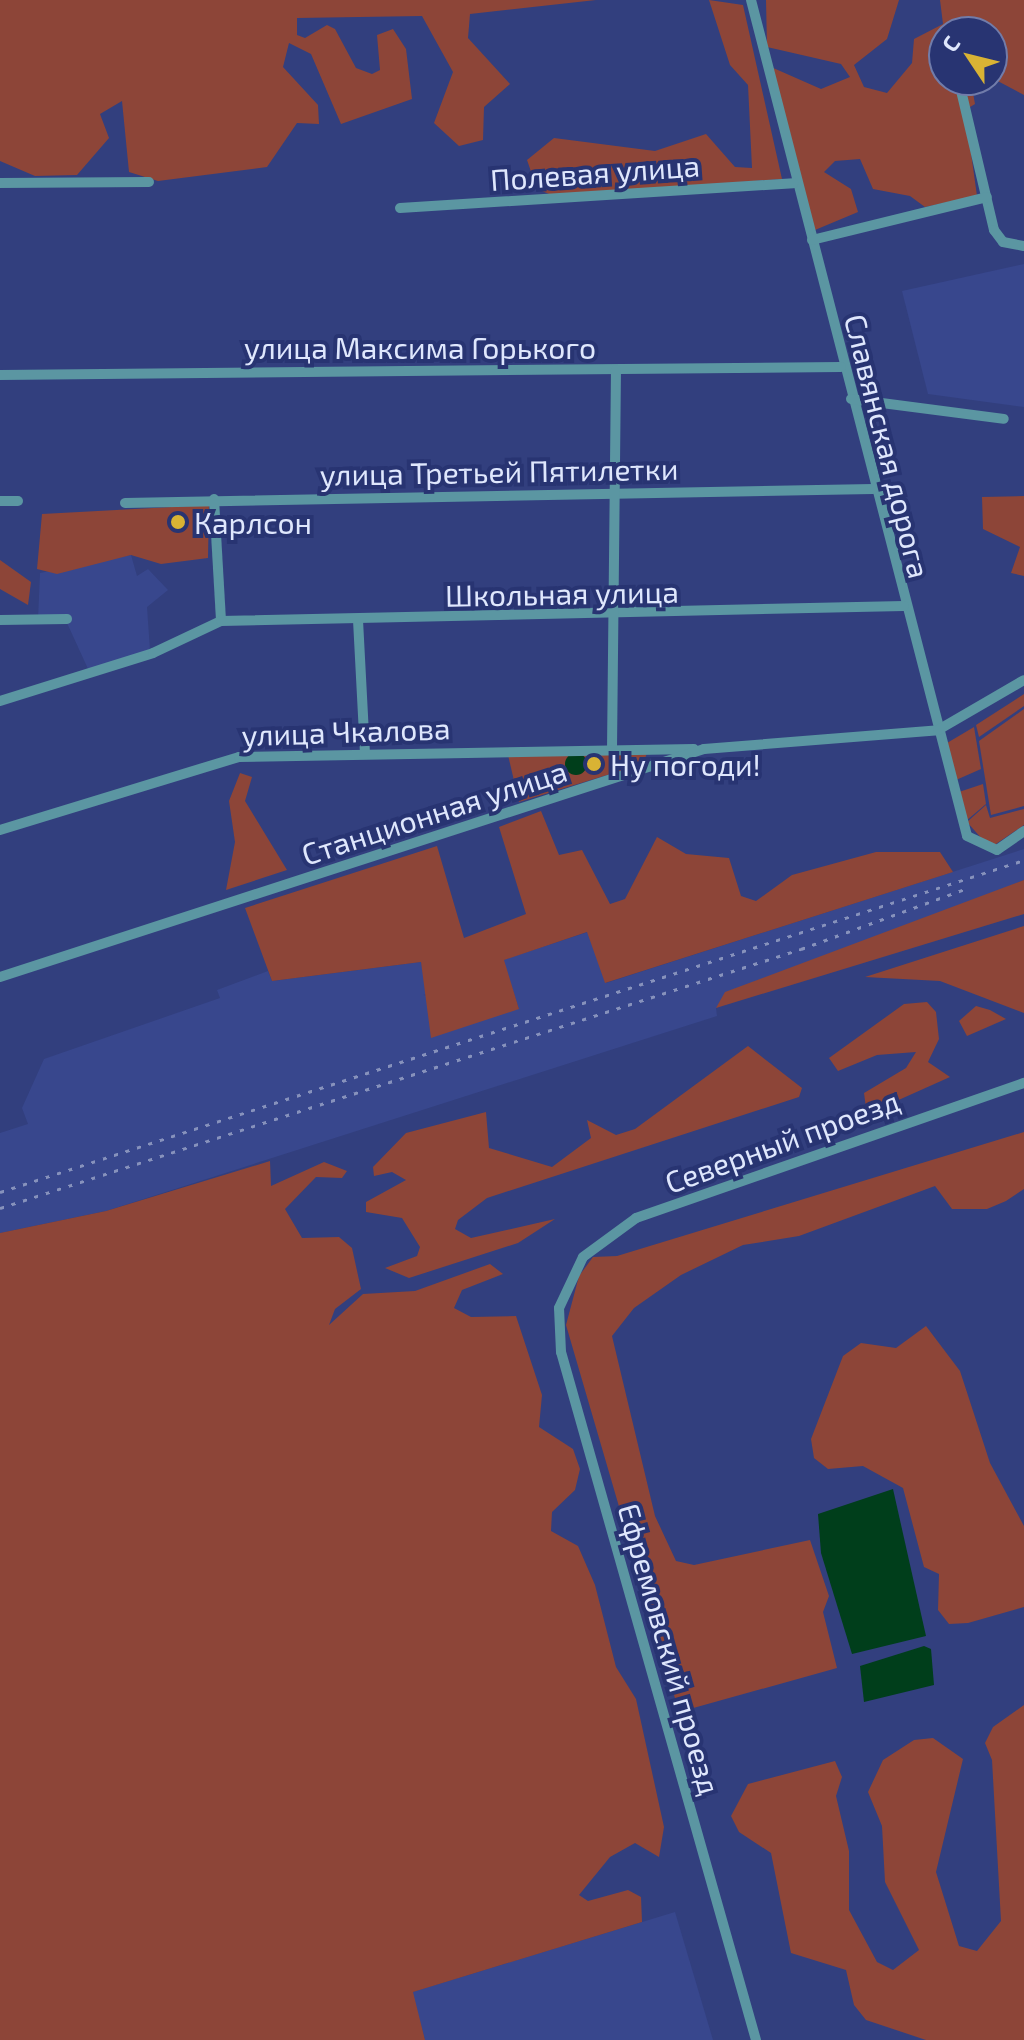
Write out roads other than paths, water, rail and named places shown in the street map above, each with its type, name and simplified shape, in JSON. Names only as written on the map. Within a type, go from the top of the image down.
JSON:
[{"type":"street","name":"Славянская дорога","points":[[751,0],[793,183],[812,240],[841,367],[967,836],[997,850],[1024,831]]},
{"type":"street","points":[[962,96],[999,239],[1024,246]]},
{"type":"street","points":[[0,183],[149,182]]},
{"type":"street","name":"Полевая улица","points":[[400,208],[793,183]]},
{"type":"street","points":[[812,240],[987,197]]},
{"type":"street","name":"улица Максима Горького","points":[[0,375],[841,367]]},
{"type":"street","points":[[612,750],[616,370]]},
{"type":"street","points":[[851,399],[1004,419]]},
{"type":"street","name":"улица Третьей Пятилетки","points":[[125,503],[873,489]]},
{"type":"street","points":[[0,701],[153,653],[221,621],[214,499]]},
{"type":"street","points":[[0,501],[18,501]]},
{"type":"street","name":"Школьная улица","points":[[221,621],[614,616],[904,606]]},
{"type":"street","points":[[0,620],[67,619]]},
{"type":"street","points":[[358,620],[365,753]]},
{"type":"street","points":[[938,730],[1024,680]]},
{"type":"street","name":"Станционная улица","points":[[0,977],[704,749],[938,730]]},
{"type":"street","points":[[655,749],[656,765]]},
{"type":"street","name":"улица Чкалова","points":[[0,830],[221,760],[365,753],[704,749]]},
{"type":"street","name":"Северный проезд","points":[[573,1271],[596,1243],[636,1218],[1024,1083]]},
{"type":"street","name":"Ефремовский проезд","points":[[573,1271],[559,1308],[561,1352],[756,2040]]},
{"type":"railway","points":[[0,1192],[1024,860]]},
{"type":"railway","points":[[0,1208],[801,949],[965,889]]},
{"type":"place","name":"Карлсон","points":[[178,522]]},
{"type":"place","name":"Ну погоди!","points":[[594,764]]}]
